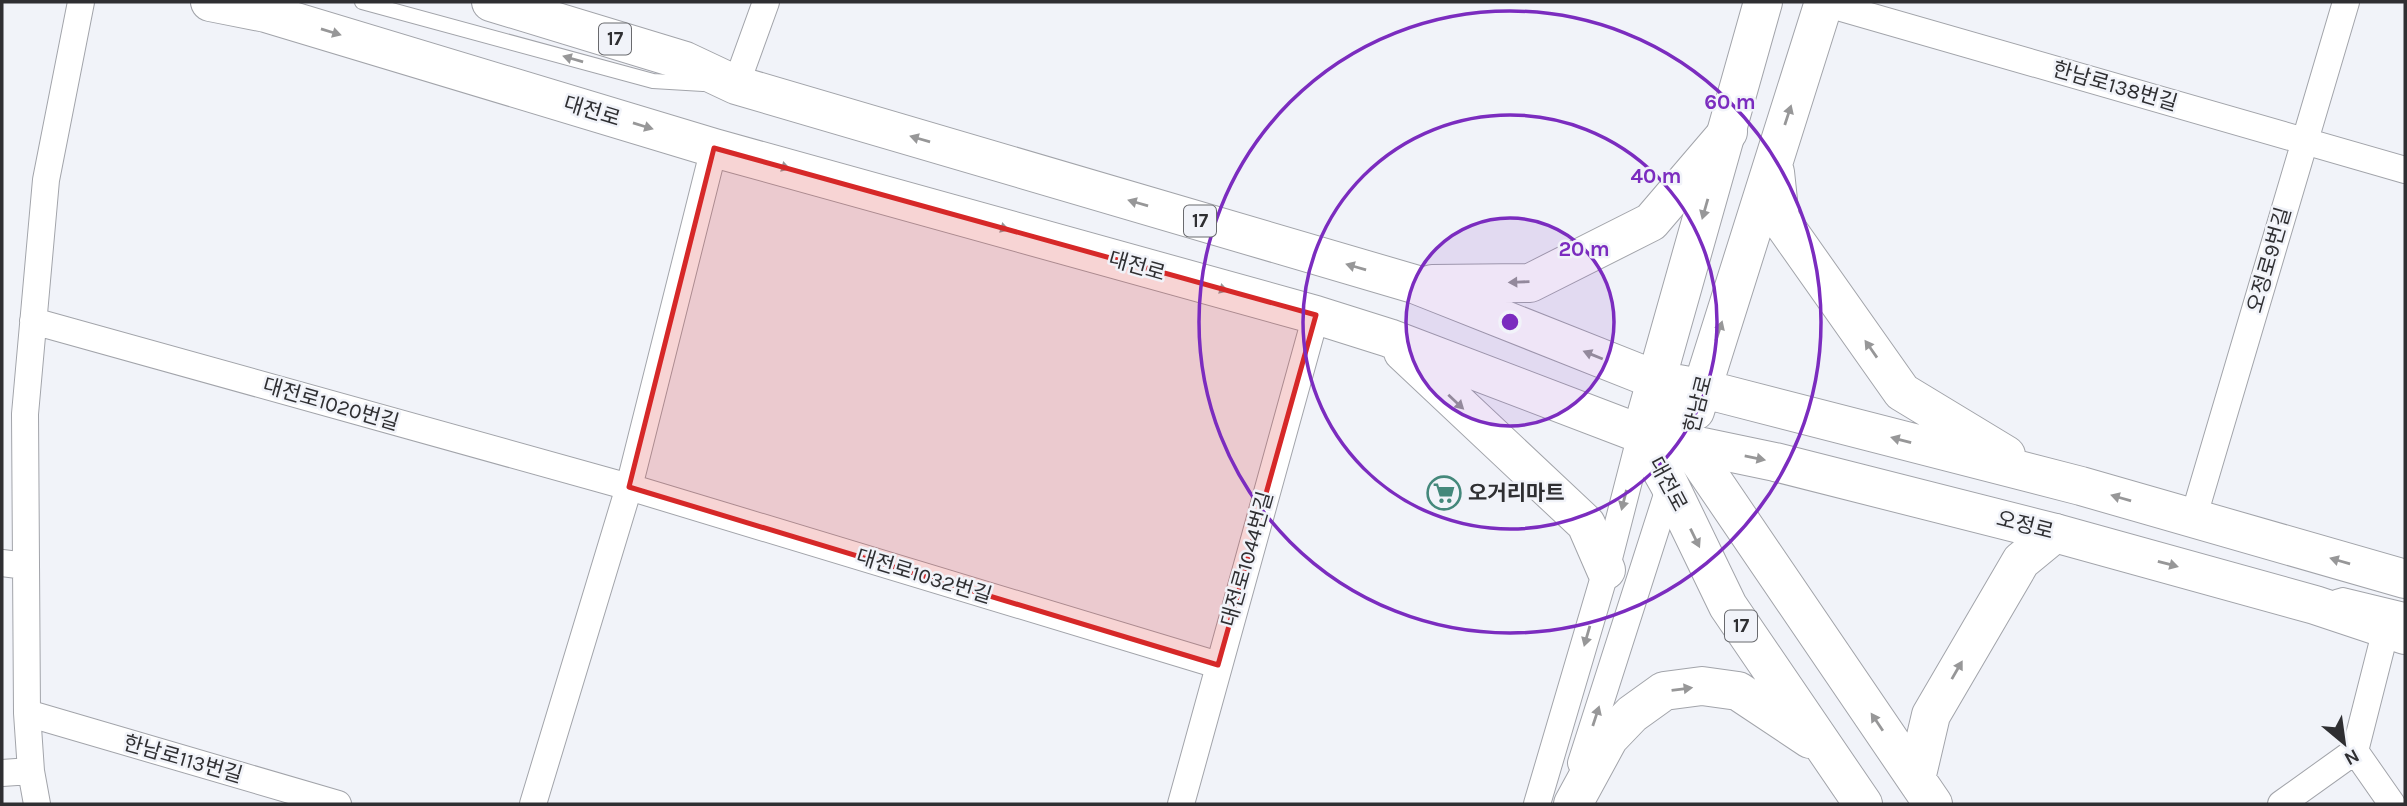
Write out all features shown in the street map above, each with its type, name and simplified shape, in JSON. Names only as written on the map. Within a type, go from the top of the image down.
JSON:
[{"type":"main road","name":"대전로","points":[[210,2],[259,7],[714,148],[1316,315],[1389,338],[1641,434],[1669,484],[1728,606],[1863,804]]},
{"type":"main road","name":"17","points":[[491,2],[685,61],[736,85],[1414,284],[1656,380]]},
{"type":"main road","points":[[1641,434],[1763,2]]},
{"type":"main road","name":"한남로","points":[[1688,444],[1700,388],[1824,2]]},
{"type":"main road","points":[[1414,284],[1530,283],[1651,222],[1728,132]]},
{"type":"main road","points":[[1774,162],[1780,219],[1902,392],[2041,477]]},
{"type":"main road","points":[[1389,338],[1586,524],[1606,570]]},
{"type":"main road","name":"대전로","points":[[1656,380],[1688,444],[1924,792]]},
{"type":"main road","points":[[1656,380],[1700,388],[2041,477],[2405,579]]},
{"type":"main road","name":"오정로","points":[[1641,434],[1775,462],[2399,625]]},
{"type":"main road","points":[[1924,792],[1931,715],[2021,561],[2055,533]]},
{"type":"main road","points":[[1571,804],[1609,738],[1632,714],[1664,691],[1702,686],[1738,691],[1825,749]]},
{"type":"street","points":[[37,804],[31,771],[14,564],[46,180],[81,2]]},
{"type":"street","points":[[736,85],[766,2]]},
{"type":"street","name":"한남로138번길","points":[[1824,2],[2405,170]]},
{"type":"street","name":"오정로9번길","points":[[2193,519],[2346,2]]},
{"type":"street","points":[[533,804],[629,487],[714,148]]},
{"type":"street","name":"대전로1044번길","points":[[1181,804],[1316,315]]},
{"type":"street","name":"대전로1020번길","points":[[33,321],[629,487]]},
{"type":"street","points":[[1537,804],[1606,570],[1641,434]]},
{"type":"street","name":"한남로","points":[[1571,804],[1669,484],[1688,444]]},
{"type":"street","name":"대전로1032번길","points":[[629,487],[1218,664]]},
{"type":"street","points":[[2281,804],[2355,751],[2399,625]]},
{"type":"street","name":"한남로113번길","points":[[27,713],[338,804]]},
{"type":"street","points":[[2355,751],[2392,804]]},
{"type":"street","points":[[2,773],[31,771]]},
{"type":"lane","points":[[362,2],[653,81],[736,85]]},
{"type":"highlighted area","points":[[714,148],[1316,315],[1218,665],[629,487]]},
{"type":"place","name":"오거리마트","points":[[1444,493]]}]
